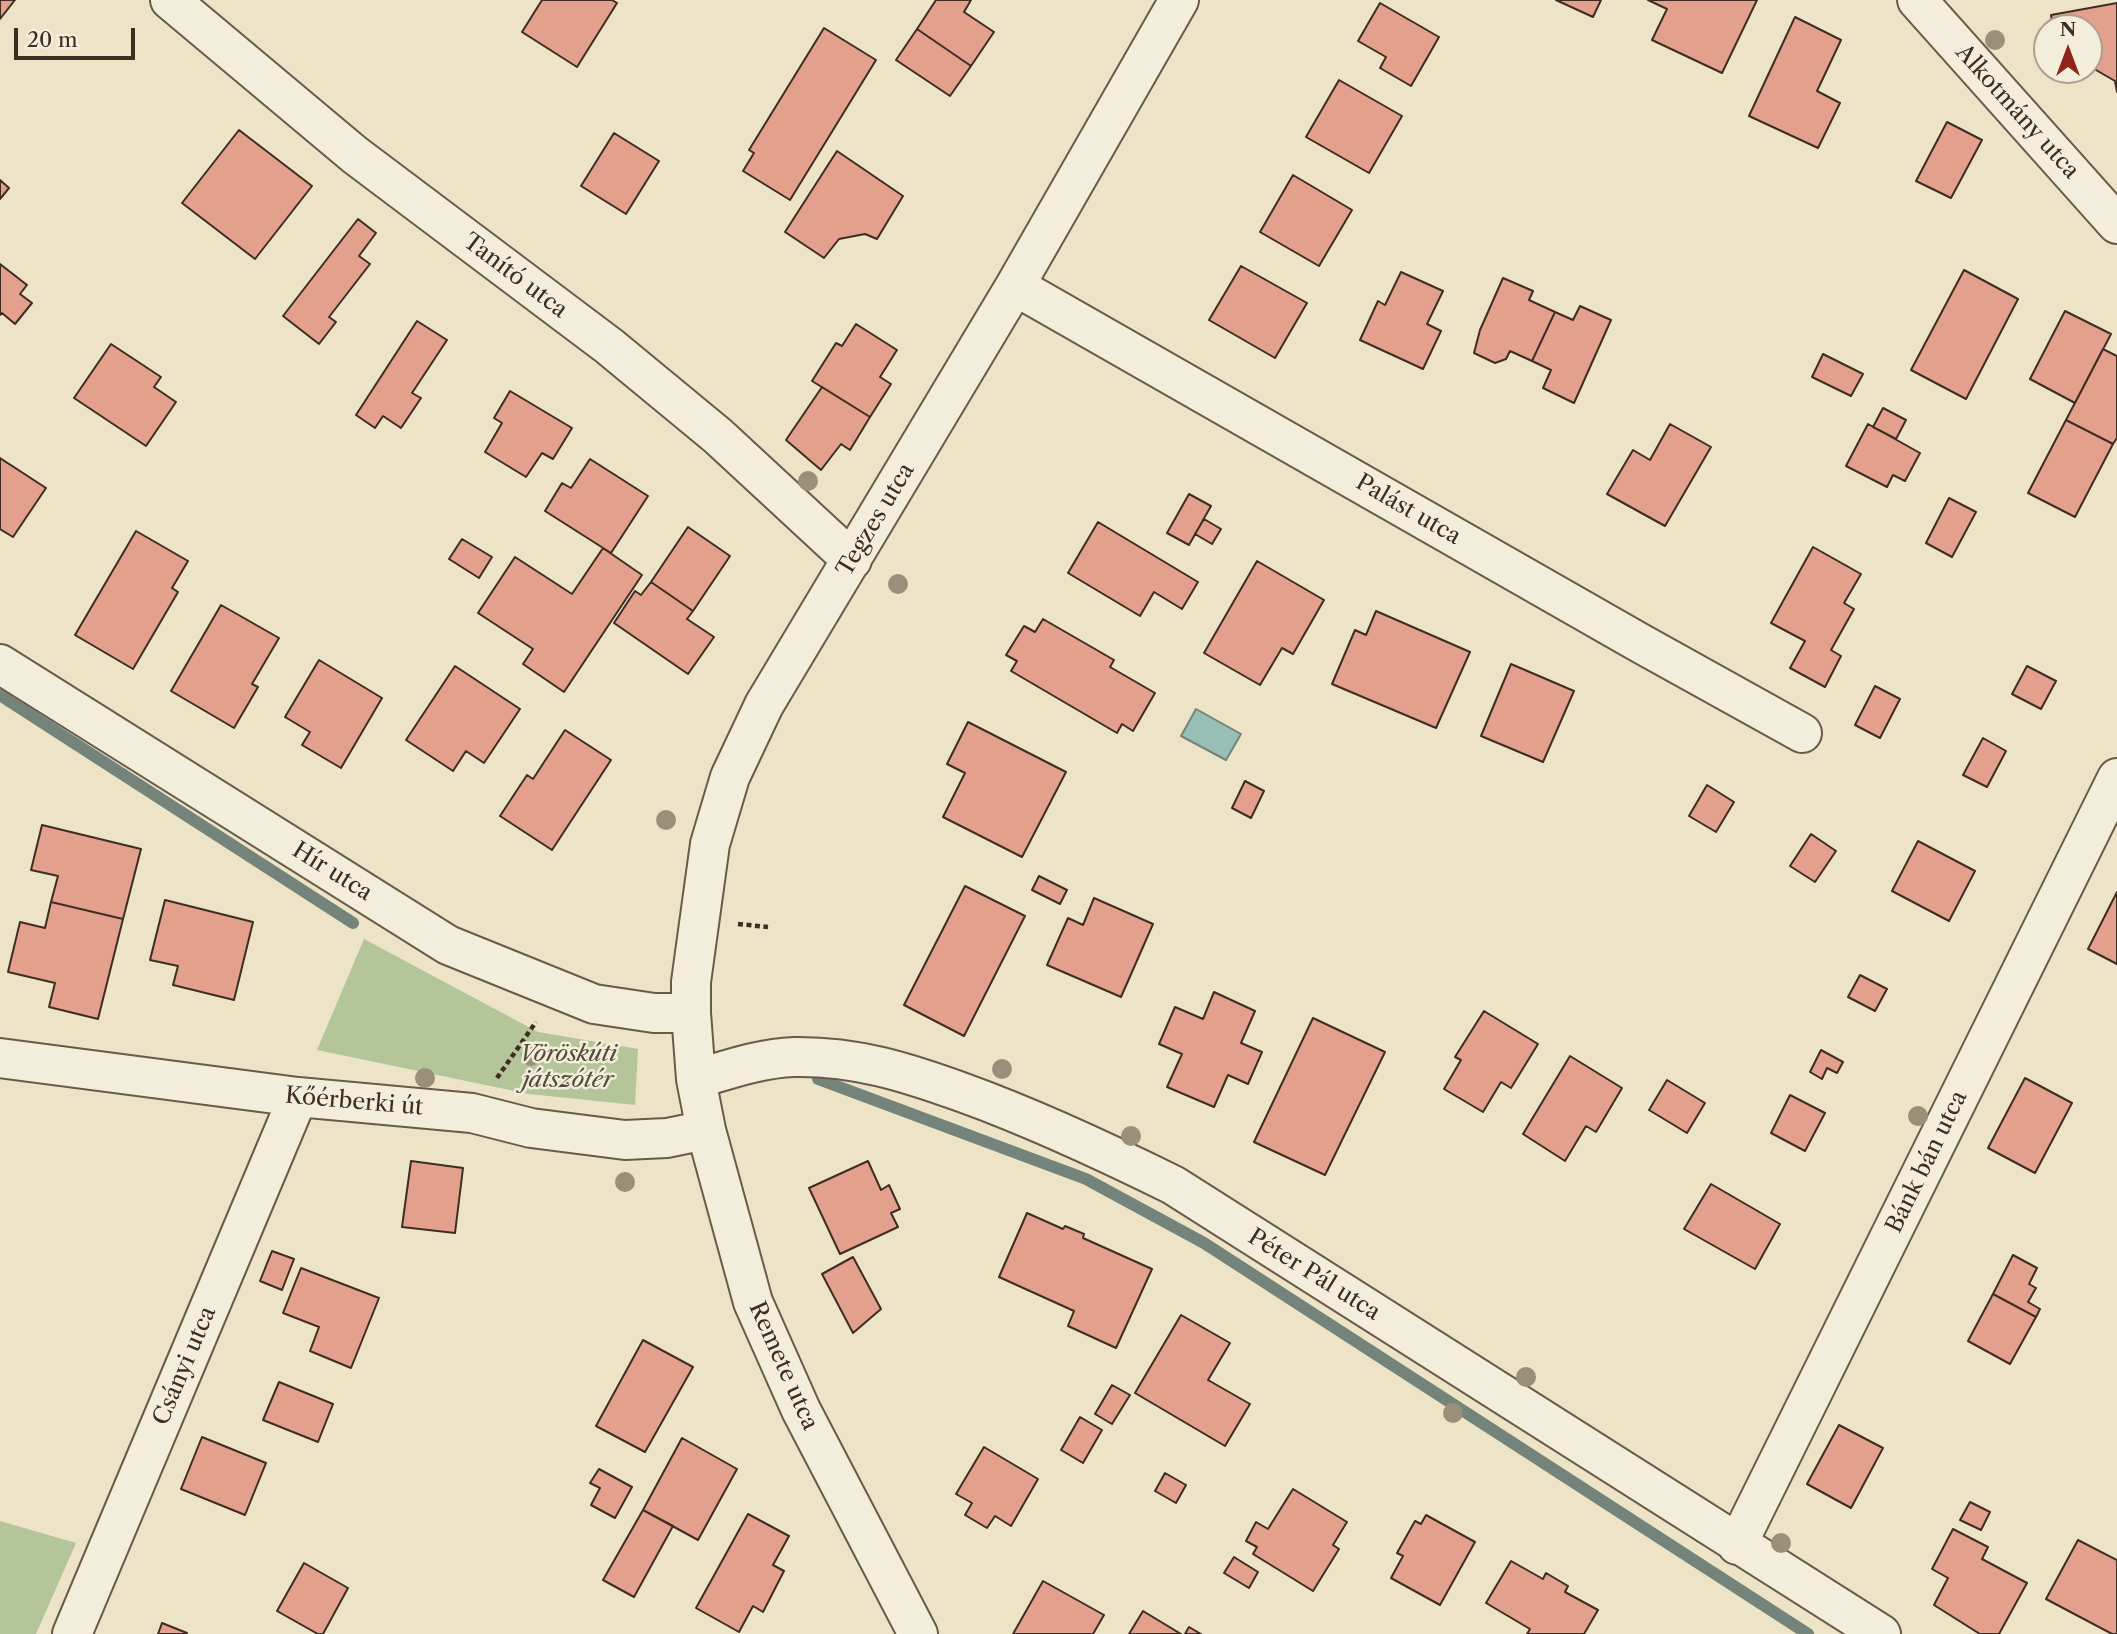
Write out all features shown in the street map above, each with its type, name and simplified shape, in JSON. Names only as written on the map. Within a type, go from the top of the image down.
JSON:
[{"type":"street","name":"Tanító utca","points":[[170,0],[355,155],[610,346],[708,428],[852,560]]},
{"type":"street","name":"Tegzes utca","points":[[696,1079],[691,982],[710,844],[730,777],[764,705],[1015,286],[1180,0]]},
{"type":"street","name":"Alkotmány utca","points":[[1917,0],[2117,224]]},
{"type":"street","name":"Palást utca","points":[[1015,286],[1802,733]]},
{"type":"street","name":"Hír utca","points":[[0,664],[448,945],[594,1004],[654,1013],[691,1013]]},
{"type":"street","name":"Bánk bán utca","points":[[1737,1545],[2117,778]]},
{"type":"street","name":"Péter Pál utca","points":[[696,1079],[740,1066],[791,1057],[846,1058],[914,1075],[1004,1107],[1084,1141],[1172,1185],[1881,1634]]},
{"type":"street","name":"Kőérberki út","points":[[0,1058],[298,1097],[472,1113],[531,1128],[625,1140],[667,1138],[706,1130]]},
{"type":"street","name":"Remete utca","points":[[696,1079],[706,1130],[753,1302],[801,1410],[918,1634]]},
{"type":"street","name":"Csányi utca","points":[[72,1634],[298,1097]]},
{"type":"path","points":[[733,923],[768,927]]},
{"type":"path","points":[[472,1113],[536,1023],[544,985]]},
{"type":"green space","name":"Vöröskúti játszótér","points":[[364,939],[538,1032],[638,1049],[635,1105],[529,1094],[317,1050]]},
{"type":"green space","points":[[0,1521],[76,1543],[36,1634],[0,1634]]},
{"type":"water","points":[[1196,709],[1241,734],[1226,760],[1181,736]]},
{"type":"building","points":[[0,0],[15,0],[0,19]]},
{"type":"building","points":[[542,0],[612,0],[617,3],[577,67],[522,32]]},
{"type":"building","points":[[936,0],[971,0],[964,12],[994,32],[971,66],[917,29]]},
{"type":"building","points":[[1556,0],[1601,0],[1593,17]]},
{"type":"building","points":[[1648,0],[1757,0],[1722,73],[1652,40],[1667,9]]},
{"type":"building","points":[[1380,3],[1439,37],[1411,86],[1380,68],[1386,57],[1358,41]]},
{"type":"building","points":[[2117,3],[2117,92],[2115,81],[2103,74],[2103,14],[2056,14]]},
{"type":"building","points":[[1795,17],[1841,40],[1817,91],[1840,103],[1818,148],[1749,116]]},
{"type":"building","points":[[824,28],[876,60],[790,200],[743,171],[754,153],[749,150]]},
{"type":"building","points":[[917,29],[971,66],[950,96],[896,60]]},
{"type":"building","points":[[1339,80],[1402,116],[1369,173],[1306,137]]},
{"type":"building","points":[[1947,122],[1982,140],[1951,198],[1916,181]]},
{"type":"building","points":[[239,130],[312,186],[255,259],[182,203]]},
{"type":"building","points":[[614,133],[659,161],[626,214],[581,186]]},
{"type":"building","points":[[837,151],[903,196],[877,239],[865,234],[839,239],[824,258],[785,232]]},
{"type":"building","points":[[1293,175],[1352,210],[1319,266],[1260,232]]},
{"type":"building","points":[[0,180],[9,188],[0,199]]},
{"type":"building","points":[[358,219],[376,233],[359,256],[370,264],[329,317],[336,322],[319,344],[283,316]]},
{"type":"building","points":[[0,264],[27,285],[20,294],[32,303],[15,324],[2,313],[0,315]]},
{"type":"building","points":[[1241,266],[1307,303],[1275,358],[1209,320]]},
{"type":"building","points":[[1964,270],[2018,299],[1966,399],[1911,370]]},
{"type":"building","points":[[1401,272],[1443,291],[1427,324],[1441,331],[1423,369],[1360,340],[1378,301],[1385,305]]},
{"type":"building","points":[[1503,278],[1533,291],[1529,300],[1555,312],[1532,361],[1510,351],[1506,359],[1495,363],[1474,353],[1480,330]]},
{"type":"building","points":[[1580,306],[1611,320],[1574,403],[1543,388],[1551,370],[1532,361],[1555,312],[1573,320]]},
{"type":"building","points":[[2065,311],[2111,334],[2075,403],[2030,379]]},
{"type":"building","points":[[417,321],[447,340],[412,393],[421,398],[401,428],[383,416],[375,428],[356,415]]},
{"type":"building","points":[[856,324],[897,350],[880,377],[891,384],[870,417],[812,381],[836,343],[842,346]]},
{"type":"building","points":[[111,344],[161,377],[154,387],[176,402],[146,446],[74,398]]},
{"type":"building","points":[[2103,349],[2117,356],[2117,438],[2113,444],[2066,420]]},
{"type":"building","points":[[1823,354],[1863,374],[1851,396],[1812,377]]},
{"type":"building","points":[[822,387],[870,417],[850,450],[841,444],[821,470],[786,440]]},
{"type":"building","points":[[510,391],[572,428],[553,459],[542,453],[526,477],[485,452],[502,423],[494,418]]},
{"type":"building","points":[[1883,408],[1906,420],[1896,439],[1873,427]]},
{"type":"building","points":[[2066,420],[2113,444],[2075,517],[2028,493]]},
{"type":"building","points":[[1670,424],[1711,447],[1665,526],[1607,494],[1633,450],[1650,460]]},
{"type":"building","points":[[1868,424],[1920,453],[1905,481],[1893,475],[1887,487],[1846,466]]},
{"type":"building","points":[[0,458],[46,488],[13,537],[0,529]]},
{"type":"building","points":[[590,459],[648,496],[611,553],[545,511],[562,483],[571,488]]},
{"type":"building","points":[[1189,494],[1211,506],[1189,545],[1167,533]]},
{"type":"building","points":[[1949,498],[1976,512],[1952,557],[1926,543]]},
{"type":"building","points":[[1204,519],[1221,529],[1212,544],[1195,534]]},
{"type":"building","points":[[1098,522],[1198,582],[1182,609],[1154,592],[1140,616],[1068,573]]},
{"type":"building","points":[[688,527],[730,556],[693,611],[651,582]]},
{"type":"building","points":[[136,531],[188,561],[172,588],[178,592],[133,669],[75,635]]},
{"type":"building","points":[[462,539],[492,557],[479,578],[449,559]]},
{"type":"building","points":[[1813,547],[1861,574],[1844,603],[1854,609],[1831,650],[1841,656],[1825,687],[1790,668],[1805,641],[1771,623]]},
{"type":"building","points":[[603,548],[642,575],[564,692],[523,664],[533,649],[478,613],[515,557],[572,594]]},
{"type":"building","points":[[1257,561],[1324,600],[1293,654],[1282,648],[1260,685],[1204,653]]},
{"type":"building","points":[[651,582],[693,611],[687,619],[714,637],[688,674],[614,623],[635,591],[641,595]]},
{"type":"building","points":[[221,605],[279,638],[252,684],[258,687],[234,728],[171,691]]},
{"type":"building","points":[[1376,611],[1470,652],[1436,728],[1332,684],[1355,630],[1366,635]]},
{"type":"building","points":[[1043,619],[1114,660],[1110,667],[1155,693],[1133,731],[1122,724],[1117,733],[1011,671],[1017,661],[1006,655],[1024,626],[1035,632]]},
{"type":"building","points":[[319,660],[382,698],[341,768],[302,745],[310,732],[285,717]]},
{"type":"building","points":[[1511,664],[1574,691],[1543,762],[1481,736]]},
{"type":"building","points":[[455,666],[520,709],[484,763],[466,751],[453,771],[406,740]]},
{"type":"building","points":[[2027,666],[2056,681],[2041,709],[2012,694]]},
{"type":"building","points":[[1875,686],[1900,699],[1880,738],[1855,725]]},
{"type":"building","points":[[968,722],[1066,772],[1022,857],[943,817],[965,773],[947,764]]},
{"type":"building","points":[[565,730],[611,760],[552,850],[500,816],[527,775],[533,779]]},
{"type":"building","points":[[1983,738],[2006,751],[1987,787],[1963,775]]},
{"type":"building","points":[[1245,781],[1264,791],[1251,818],[1232,808]]},
{"type":"building","points":[[1707,785],[1734,802],[1716,832],[1689,816]]},
{"type":"building","points":[[42,825],[141,849],[123,919],[51,902],[58,876],[31,870]]},
{"type":"building","points":[[1811,834],[1836,851],[1815,882],[1790,866]]},
{"type":"building","points":[[1918,841],[1975,871],[1949,921],[1892,891]]},
{"type":"building","points":[[1039,876],[1067,890],[1060,904],[1032,890]]},
{"type":"building","points":[[965,886],[1025,916],[964,1036],[904,1005]]},
{"type":"building","points":[[2117,892],[2117,964],[2088,949]]},
{"type":"building","points":[[1094,898],[1153,924],[1121,997],[1047,965],[1068,918],[1083,925]]},
{"type":"building","points":[[165,900],[253,922],[234,1000],[173,985],[178,966],[150,960]]},
{"type":"building","points":[[51,902],[123,919],[98,1019],[49,1007],[55,983],[8,972],[20,922],[45,928]]},
{"type":"building","points":[[1860,975],[1887,989],[1875,1011],[1848,997]]},
{"type":"building","points":[[1214,992],[1255,1011],[1241,1043],[1262,1052],[1248,1084],[1228,1075],[1214,1107],[1167,1087],[1182,1054],[1159,1044],[1175,1007],[1203,1019]]},
{"type":"building","points":[[1484,1011],[1538,1044],[1511,1088],[1501,1082],[1483,1112],[1444,1089],[1461,1060],[1455,1057]]},
{"type":"building","points":[[1313,1018],[1385,1052],[1325,1175],[1254,1142]]},
{"type":"building","points":[[1821,1050],[1843,1062],[1837,1073],[1827,1068],[1822,1079],[1810,1072]]},
{"type":"building","points":[[1570,1056],[1622,1088],[1596,1132],[1586,1126],[1565,1161],[1523,1134]]},
{"type":"building","points":[[2025,1078],[2072,1103],[2035,1173],[1988,1148]]},
{"type":"building","points":[[1667,1080],[1705,1103],[1687,1133],[1649,1110]]},
{"type":"building","points":[[1790,1095],[1825,1113],[1805,1151],[1771,1133]]},
{"type":"building","points":[[411,1161],[463,1168],[455,1233],[402,1227]]},
{"type":"building","points":[[868,1161],[881,1190],[889,1185],[900,1209],[891,1213],[898,1227],[840,1254],[809,1188]]},
{"type":"building","points":[[1711,1184],[1780,1224],[1755,1269],[1684,1229]]},
{"type":"building","points":[[1027,1213],[1063,1229],[1065,1226],[1084,1234],[1083,1238],[1152,1269],[1116,1348],[1068,1326],[1074,1311],[999,1277]]},
{"type":"building","points":[[272,1251],[294,1259],[282,1290],[260,1281]]},
{"type":"building","points":[[2013,1255],[2037,1268],[2029,1284],[2036,1288],[2028,1302],[2040,1309],[2036,1317],[1993,1294]]},
{"type":"building","points":[[853,1257],[881,1309],[853,1333],[822,1274]]},
{"type":"building","points":[[301,1268],[379,1298],[351,1368],[310,1351],[319,1327],[283,1313]]},
{"type":"building","points":[[1993,1294],[2036,1317],[2010,1364],[1968,1341]]},
{"type":"building","points":[[1181,1315],[1230,1343],[1208,1380],[1250,1404],[1225,1446],[1135,1393]]},
{"type":"building","points":[[643,1340],[693,1367],[645,1452],[596,1426]]},
{"type":"building","points":[[279,1382],[333,1404],[318,1442],[263,1420]]},
{"type":"building","points":[[1112,1385],[1130,1395],[1112,1424],[1095,1414]]},
{"type":"building","points":[[1080,1417],[1102,1430],[1083,1463],[1061,1450]]},
{"type":"building","points":[[1839,1425],[1883,1448],[1851,1508],[1807,1484]]},
{"type":"building","points":[[202,1437],[266,1463],[245,1515],[181,1489]]},
{"type":"building","points":[[682,1438],[737,1469],[698,1540],[643,1510]]},
{"type":"building","points":[[984,1447],[1038,1479],[1011,1526],[995,1516],[987,1528],[965,1515],[972,1503],[956,1494]]},
{"type":"building","points":[[599,1469],[632,1487],[615,1518],[591,1505],[600,1488],[590,1483]]},
{"type":"building","points":[[1165,1473],[1186,1485],[1176,1503],[1155,1491]]},
{"type":"building","points":[[1293,1489],[1347,1522],[1333,1545],[1339,1549],[1313,1591],[1253,1554],[1257,1547],[1246,1541],[1256,1522],[1268,1529]]},
{"type":"building","points":[[1970,1502],[1990,1512],[1981,1530],[1960,1520]]},
{"type":"building","points":[[643,1510],[673,1526],[634,1597],[603,1580]]},
{"type":"building","points":[[748,1514],[789,1536],[773,1565],[784,1571],[763,1612],[753,1606],[739,1632],[696,1608]]},
{"type":"building","points":[[1426,1515],[1475,1542],[1440,1605],[1391,1578],[1403,1556],[1397,1553],[1415,1521],[1421,1524]]},
{"type":"building","points":[[1953,1529],[1988,1547],[1982,1559],[2027,1583],[1999,1634],[1980,1634],[1934,1605],[1948,1578],[1932,1569]]},
{"type":"building","points":[[2078,1540],[2117,1560],[2117,1634],[2112,1634],[2046,1599]]},
{"type":"building","points":[[1234,1557],[1258,1572],[1249,1588],[1224,1573]]},
{"type":"building","points":[[1511,1561],[1543,1579],[1546,1573],[1568,1586],[1565,1592],[1598,1610],[1584,1634],[1527,1634],[1530,1629],[1486,1603]]},
{"type":"building","points":[[304,1563],[348,1588],[323,1634],[318,1634],[277,1611]]},
{"type":"building","points":[[1043,1581],[1104,1615],[1093,1634],[1013,1634]]},
{"type":"building","points":[[1143,1611],[1181,1634],[1129,1634]]},
{"type":"building","points":[[162,1623],[187,1633],[158,1634]]},
{"type":"building","points":[[1189,1627],[1201,1634],[1185,1634]]},
{"type":"waterway","points":[[0,695],[353,923]]},
{"type":"waterway","points":[[818,1079],[1086,1179],[1204,1243],[1808,1634]]}]
